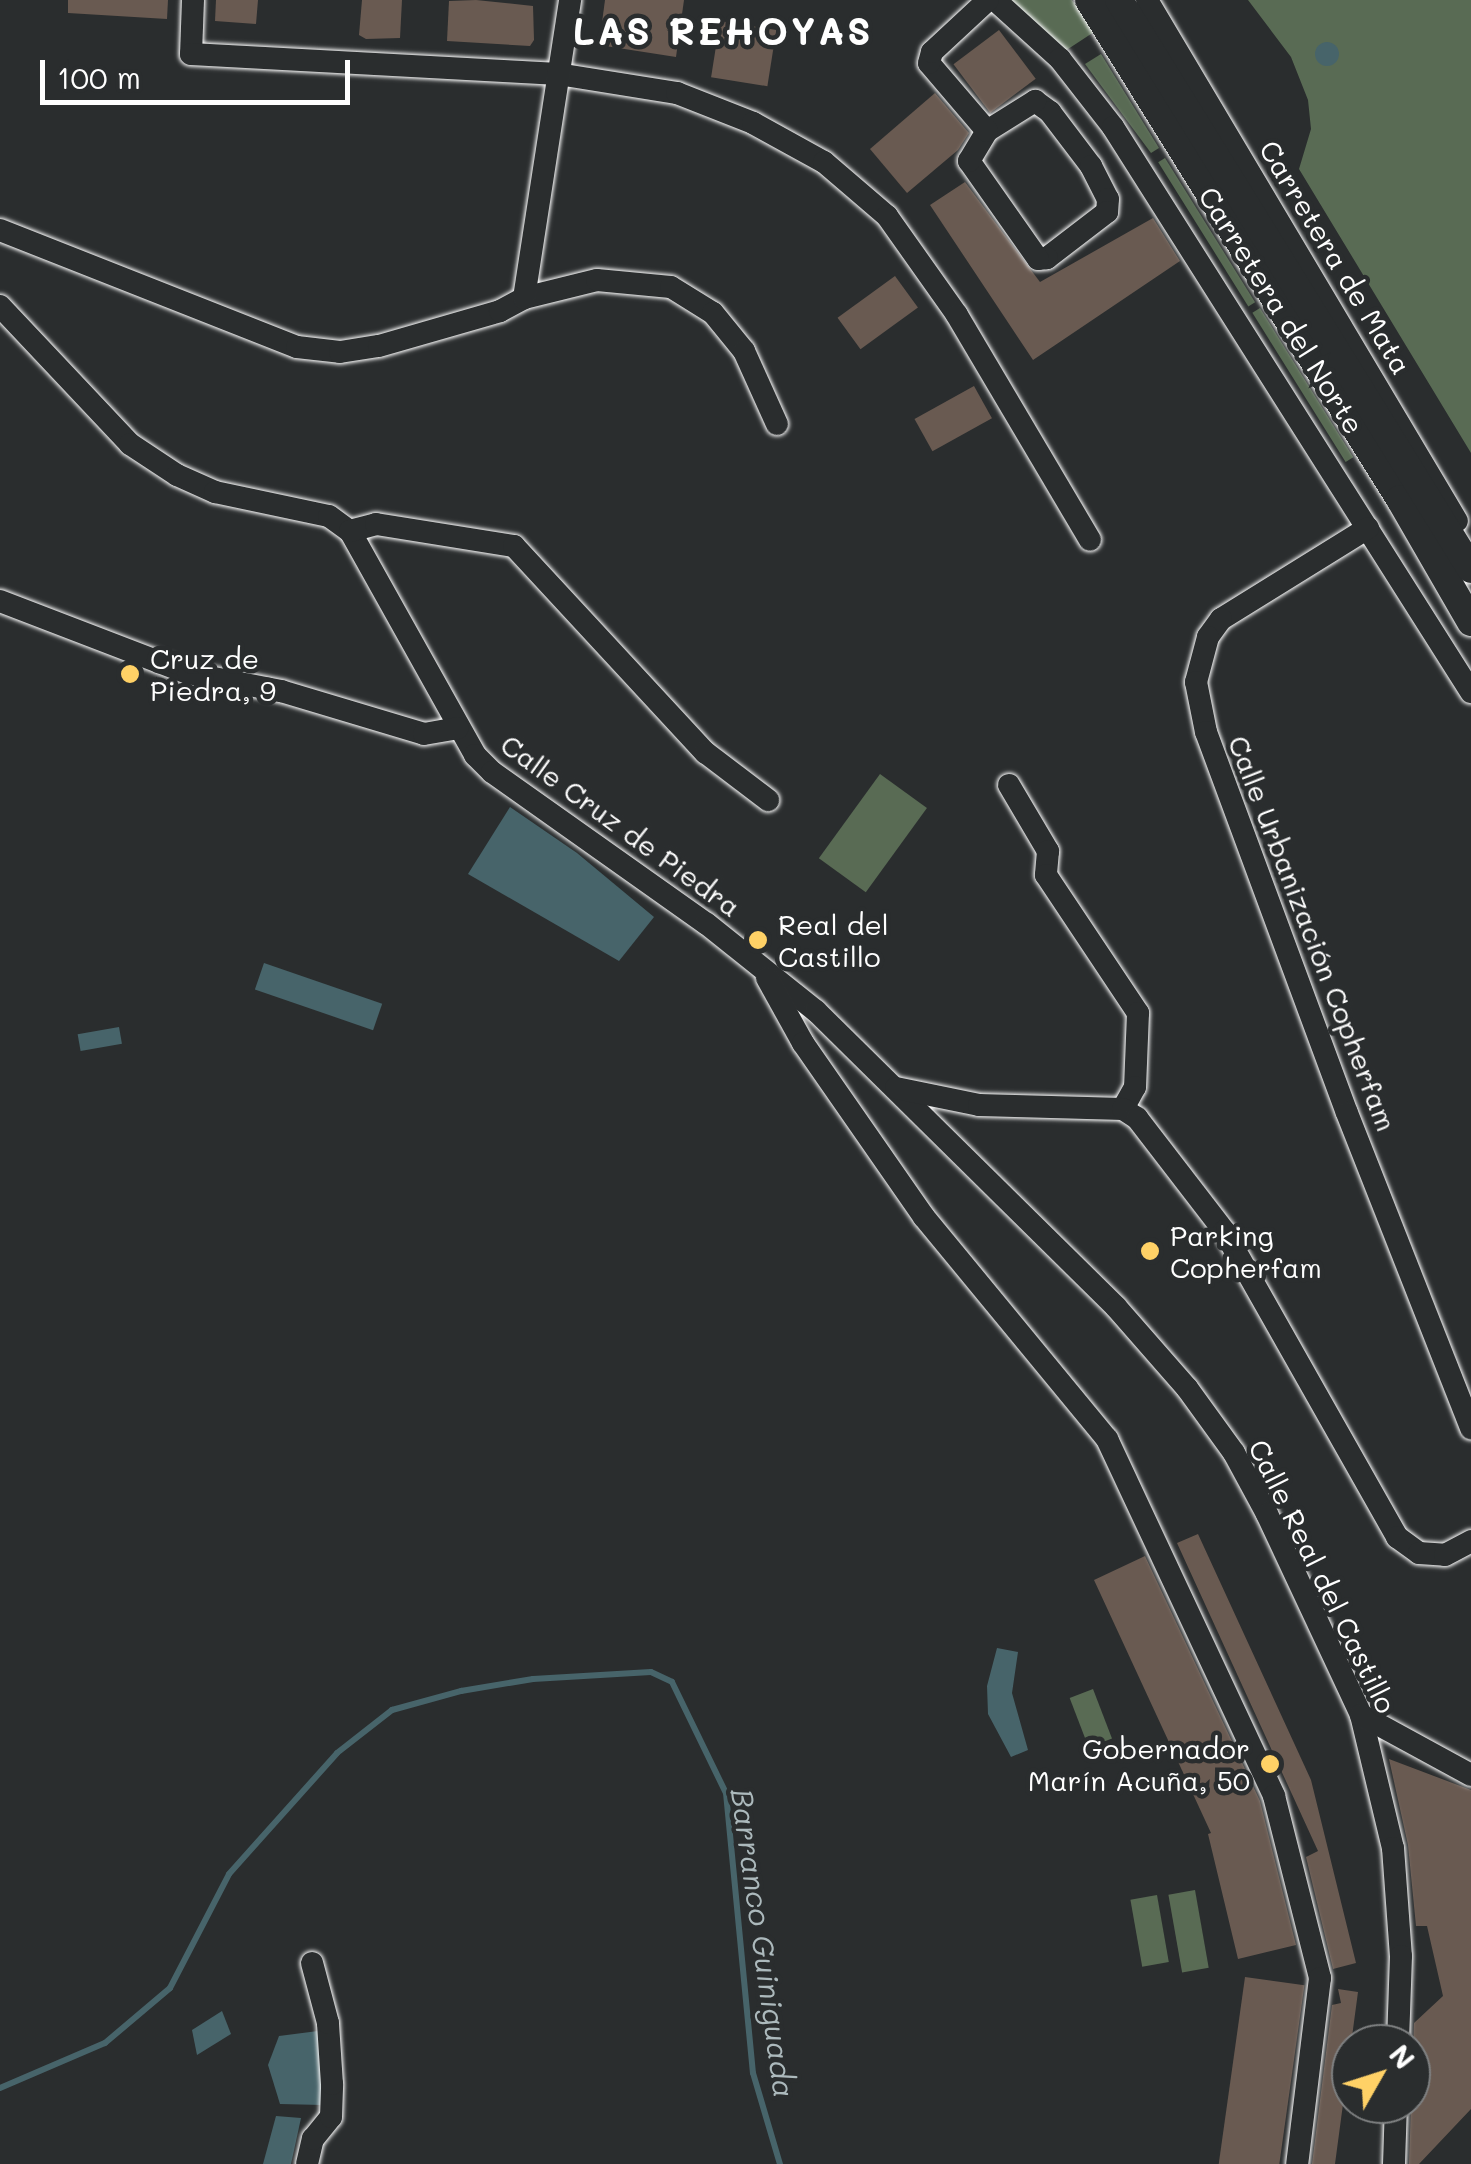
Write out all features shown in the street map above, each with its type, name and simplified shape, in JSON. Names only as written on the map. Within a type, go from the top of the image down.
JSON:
[{"type":"street","points":[[193,0],[191,54],[558,74],[677,93],[753,123],[824,162],[874,206],[957,315],[1090,540]]},
{"type":"street","points":[[524,298],[570,0]]},
{"type":"street","points":[[988,131],[928,62],[932,52],[992,0],[1060,59],[1113,128],[1471,692]]},
{"type":"street","name":"Carretera del Norte","points":[[1088,0],[1400,499],[1471,622]]},
{"type":"street","name":"Carretera del Norte","points":[[1119,0],[1471,569]]},
{"type":"street","name":"Carretera de Mata","points":[[1147,0],[1471,546]]},
{"type":"street","points":[[1035,101],[1050,112],[1105,186],[1108,212],[1047,258],[1038,259],[969,161],[988,131],[1035,101]]},
{"type":"street","points":[[0,230],[297,347],[340,352],[379,346],[500,311],[524,298],[597,280],[671,287],[714,313],[744,351],[777,424]]},
{"type":"street","points":[[0,306],[130,444],[178,475],[214,492],[329,516],[350,531],[376,524],[514,546],[706,753],[768,800]]},
{"type":"street","name":"Calle Urbanización Copherfam","points":[[1368,528],[1221,619],[1208,637],[1196,682],[1212,750],[1347,1113],[1471,1428]]},
{"type":"street","name":"Calle Cruz de Piedra","points":[[350,531],[458,728],[492,772],[758,962]]},
{"type":"street","points":[[0,601],[188,673],[280,691],[424,734],[458,728]]},
{"type":"street","points":[[1009,784],[1048,851],[1046,875],[1138,1013],[1135,1087],[1123,1109]]},
{"type":"street","points":[[758,962],[803,1043],[924,1217],[1107,1439],[1274,1796],[1320,1978],[1297,2164]]},
{"type":"street","name":"Calle Real del Castillo","points":[[758,962],[896,1088],[1116,1307],[1187,1388],[1250,1484],[1361,1715],[1392,1848],[1401,1956],[1399,2024]]},
{"type":"street","points":[[896,1088],[979,1105],[1123,1109],[1138,1118],[1224,1231],[1397,1537],[1419,1553],[1445,1555],[1471,1541]]},
{"type":"street","points":[[1361,1715],[1471,1775]]},
{"type":"street","points":[[307,2164],[313,2139],[331,2117],[332,2084],[328,2024],[312,1963]]},
{"type":"street","points":[[1394,2164],[1395,2124]]},
{"type":"green space","points":[[1010,0],[1072,0],[1094,32],[1065,51]]},
{"type":"green space","points":[[1248,0],[1471,0],[1471,453],[1299,169],[1311,129],[1308,100],[1291,57]]},
{"type":"green space","points":[[1101,54],[1159,148],[1151,153],[1085,64]]},
{"type":"green space","points":[[1165,158],[1255,302],[1248,306],[1158,162]]},
{"type":"green space","points":[[1260,308],[1353,457],[1346,462],[1252,313]]},
{"type":"green space","points":[[880,774],[927,808],[866,892],[819,858]]},
{"type":"green space","points":[[1093,1689],[1112,1738],[1089,1747],[1070,1698]]},
{"type":"green space","points":[[1195,1890],[1209,1968],[1182,1972],[1168,1895]]},
{"type":"green space","points":[[1157,1895],[1169,1962],[1142,1967],[1130,1900]]},
{"type":"water","points":[[1327,42],[1336,45],[1336,63],[1327,66],[1318,63],[1315,54],[1318,45]]},
{"type":"water","points":[[510,807],[577,853],[654,917],[619,961],[468,874]]},
{"type":"water","points":[[264,963],[382,1004],[373,1030],[255,989]]},
{"type":"water","points":[[119,1027],[122,1044],[81,1051],[78,1034]]},
{"type":"water","points":[[997,1648],[1018,1652],[1012,1693],[1028,1750],[1011,1757],[988,1714],[987,1686]]},
{"type":"water","points":[[222,2011],[231,2034],[197,2055],[192,2030]]},
{"type":"water","points":[[318,2031],[322,2105],[280,2104],[268,2065],[279,2036]]},
{"type":"water","points":[[276,2116],[301,2118],[291,2164],[263,2164]]},
{"type":"building","points":[[68,0],[168,0],[167,19],[68,13]]},
{"type":"building","points":[[216,0],[258,0],[256,24],[215,21]]},
{"type":"building","points":[[362,0],[402,0],[400,38],[366,39],[359,35]]},
{"type":"building","points":[[605,0],[684,0],[676,57],[599,45]]},
{"type":"building","points":[[449,1],[533,6],[534,40],[530,46],[447,41]]},
{"type":"building","points":[[720,21],[776,30],[767,86],[711,77]]},
{"type":"building","points":[[999,30],[1036,79],[990,113],[953,64]]},
{"type":"building","points":[[935,93],[969,133],[958,150],[907,193],[870,149]]},
{"type":"building","points":[[965,182],[1040,282],[1153,218],[1180,261],[1033,360],[930,205]]},
{"type":"building","points":[[895,276],[918,308],[860,349],[838,318]]},
{"type":"building","points":[[974,386],[992,418],[932,451],[915,419]]},
{"type":"building","points":[[1198,1534],[1311,1780],[1356,1963],[1333,1969],[1306,1857],[1318,1851],[1177,1543]]},
{"type":"building","points":[[1145,1556],[1260,1801],[1296,1945],[1238,1959],[1208,1834],[1211,1833],[1094,1580]]},
{"type":"building","points":[[1389,1759],[1471,1790],[1471,2109],[1419,2164],[1409,2164],[1410,2124],[1431,2124],[1431,2024],[1414,2023],[1443,1996],[1427,1926],[1416,1926],[1408,1845]]},
{"type":"building","points":[[1245,1977],[1304,1985],[1279,2164],[1219,2164]]},
{"type":"building","points":[[1338,1989],[1358,1992],[1354,2024],[1331,2024],[1331,2124],[1340,2124],[1335,2164],[1312,2164],[1332,2005],[1341,2003]]},
{"type":"waterway","name":"Barranco Guiniguada","points":[[0,2088],[105,2043],[170,1988],[229,1874],[337,1753],[392,1710],[461,1691],[533,1679],[651,1672],[672,1682],[726,1793],[753,2073],[780,2164]]},
{"type":"place","name":"Cruz de Piedra, 9","points":[[130,674]]},
{"type":"place","name":"Real del Castillo","points":[[758,940]]},
{"type":"place","name":"Parking Copherfam","points":[[1150,1251]]},
{"type":"place","name":"Gobernador Marín Acuña, 50","points":[[1270,1764]]},
{"type":"district","name":"LAS REHOYAS","points":[[723,31]]}]
